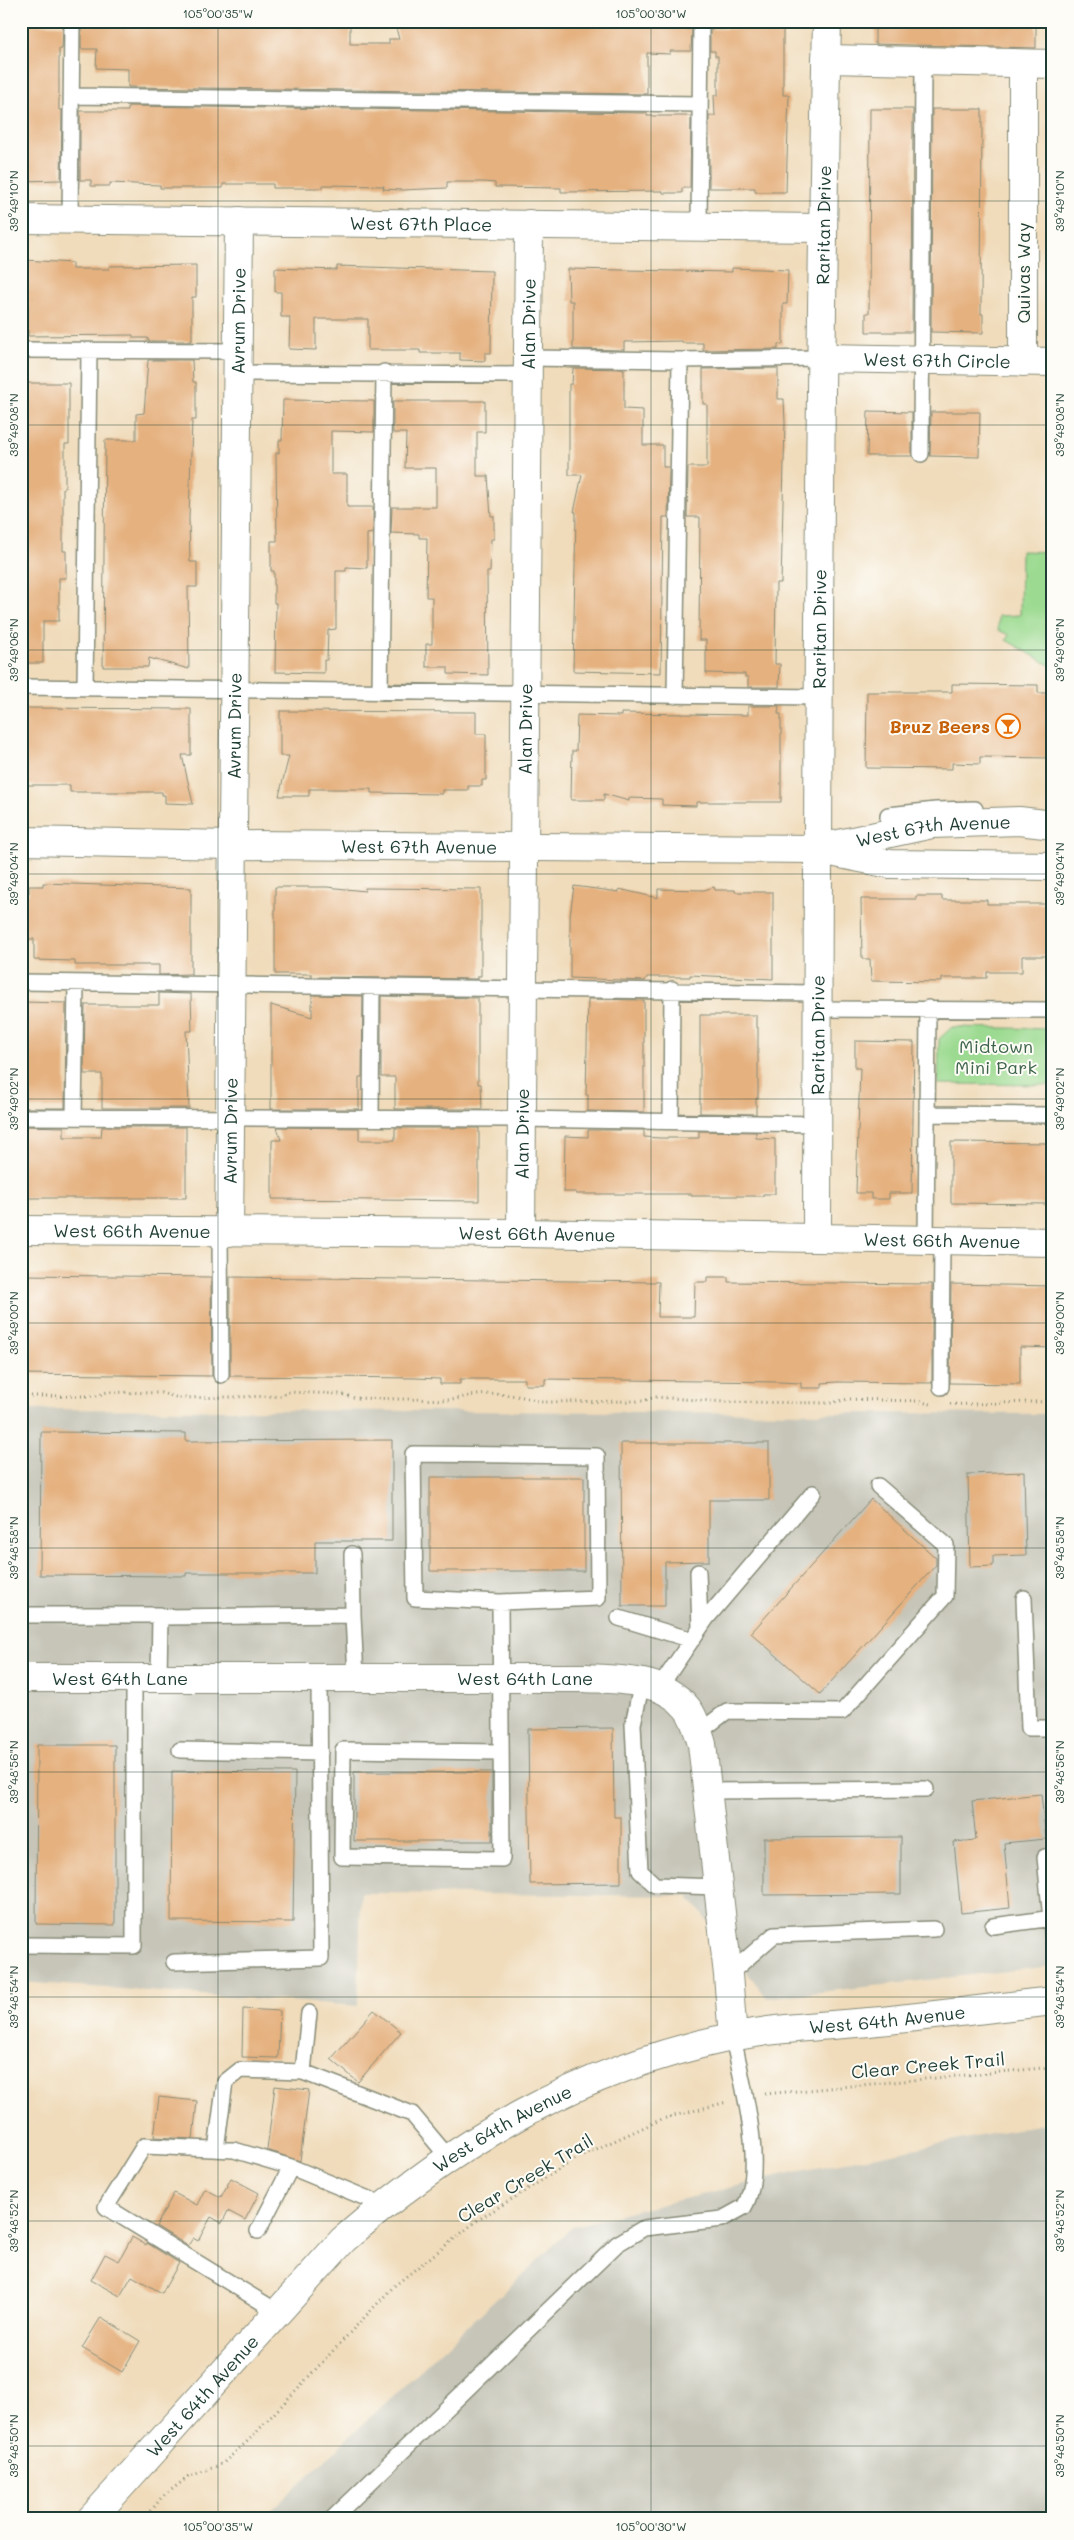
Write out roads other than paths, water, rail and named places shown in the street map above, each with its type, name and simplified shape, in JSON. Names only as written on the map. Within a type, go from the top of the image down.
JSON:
[{"type":"street","name":"Raritan Drive","points":[[817,1237],[816,849],[822,228],[827,21]]},
{"type":"street","points":[[826,59],[1053,64]]},
{"type":"street","name":"Quivas Way","points":[[1023,64],[1023,362]]},
{"type":"street","name":"West 67th Place","points":[[21,219],[699,225],[822,228]]},
{"type":"street","name":"Avrum Drive","points":[[224,1232],[231,1119],[233,984],[238,221]]},
{"type":"street","name":"Alan Drive","points":[[521,1233],[529,224]]},
{"type":"street","name":"West 67th Circle","points":[[821,358],[1053,362]]},
{"type":"street","name":"West 67th Avenue","points":[[816,849],[932,824],[1019,821],[1053,825]]},
{"type":"street","name":"West 67th Avenue","points":[[21,841],[233,845],[816,849],[890,864],[1053,866]]},
{"type":"street","name":"West 66th Avenue","points":[[21,1230],[521,1233],[1053,1242]]},
{"type":"street","name":"West 64th Lane","points":[[21,1678],[499,1677],[585,1678],[651,1685]]},
{"type":"street","points":[[651,1685],[687,1708],[698,1733],[707,1791],[733,2036]]},
{"type":"street","name":"West 64th Avenue","points":[[90,2519],[343,2240],[383,2206],[448,2157],[552,2097],[642,2061],[733,2036],[1053,2001]]},
{"type":"lane","points":[[70,219],[72,21]]},
{"type":"lane","points":[[699,225],[701,21]]},
{"type":"lane","points":[[921,454],[923,61]]},
{"type":"lane","points":[[72,96],[700,104]]},
{"type":"lane","points":[[21,350],[89,350],[384,372],[680,360],[821,358]]},
{"type":"lane","points":[[85,688],[89,350]]},
{"type":"lane","points":[[674,696],[680,360]]},
{"type":"lane","points":[[380,692],[384,372]]},
{"type":"lane","points":[[21,687],[818,697]]},
{"type":"lane","points":[[888,833],[888,815],[936,810],[1040,810],[1053,821]]},
{"type":"lane","points":[[21,982],[672,990],[928,1008],[1053,1010]]},
{"type":"lane","points":[[74,1117],[76,983]]},
{"type":"lane","points":[[371,1118],[372,987]]},
{"type":"lane","points":[[671,1121],[672,990]]},
{"type":"lane","points":[[928,1008],[928,1114],[941,1387]]},
{"type":"lane","points":[[928,1114],[1053,1115]]},
{"type":"lane","points":[[21,1117],[521,1119],[817,1124]]},
{"type":"lane","points":[[221,1375],[224,1232]]},
{"type":"lane","points":[[413,1454],[597,1456],[598,1598],[500,1602],[415,1598],[413,1454]]},
{"type":"lane","points":[[698,1733],[727,1711],[842,1712],[945,1596],[946,1545],[878,1486]]},
{"type":"lane","points":[[718,1887],[655,1885],[640,1871],[633,1724],[651,1685],[813,1493]]},
{"type":"lane","points":[[352,1554],[356,1678]]},
{"type":"lane","points":[[696,1633],[698,1572]]},
{"type":"lane","points":[[1024,1598],[1029,1728],[1053,1728]]},
{"type":"lane","points":[[500,1602],[499,1677],[502,1859],[342,1857],[343,1750],[500,1752]]},
{"type":"lane","points":[[21,1615],[160,1615],[160,1618],[353,1615]]},
{"type":"lane","points":[[21,1945],[134,1946],[146,1678],[160,1618]]},
{"type":"lane","points":[[619,1618],[696,1633]]},
{"type":"lane","points":[[174,1962],[321,1958],[319,1678]]},
{"type":"lane","points":[[180,1750],[320,1753]]},
{"type":"lane","points":[[707,1791],[926,1789]]},
{"type":"lane","points":[[1053,1856],[1045,1857],[1053,1941]]},
{"type":"lane","points":[[993,1926],[1052,1918]]},
{"type":"lane","points":[[728,1975],[774,1936],[934,1929]]},
{"type":"lane","points":[[303,2072],[309,2013]]},
{"type":"lane","points":[[332,2519],[617,2244],[644,2228],[722,2219],[744,2207],[752,2186],[753,2156],[751,2129],[733,2036]]},
{"type":"lane","points":[[216,2149],[225,2082],[240,2070],[303,2072],[412,2114],[448,2157]]},
{"type":"lane","points":[[278,2312],[106,2208],[144,2146],[234,2150],[291,2167],[383,2206]]},
{"type":"lane","points":[[258,2230],[291,2167]]},
{"type":"place","name":"Bruz Beers","points":[[1008,726]]},
{"type":"park label","name":"Midtown Mini Park","points":[[996,1056]]}]
